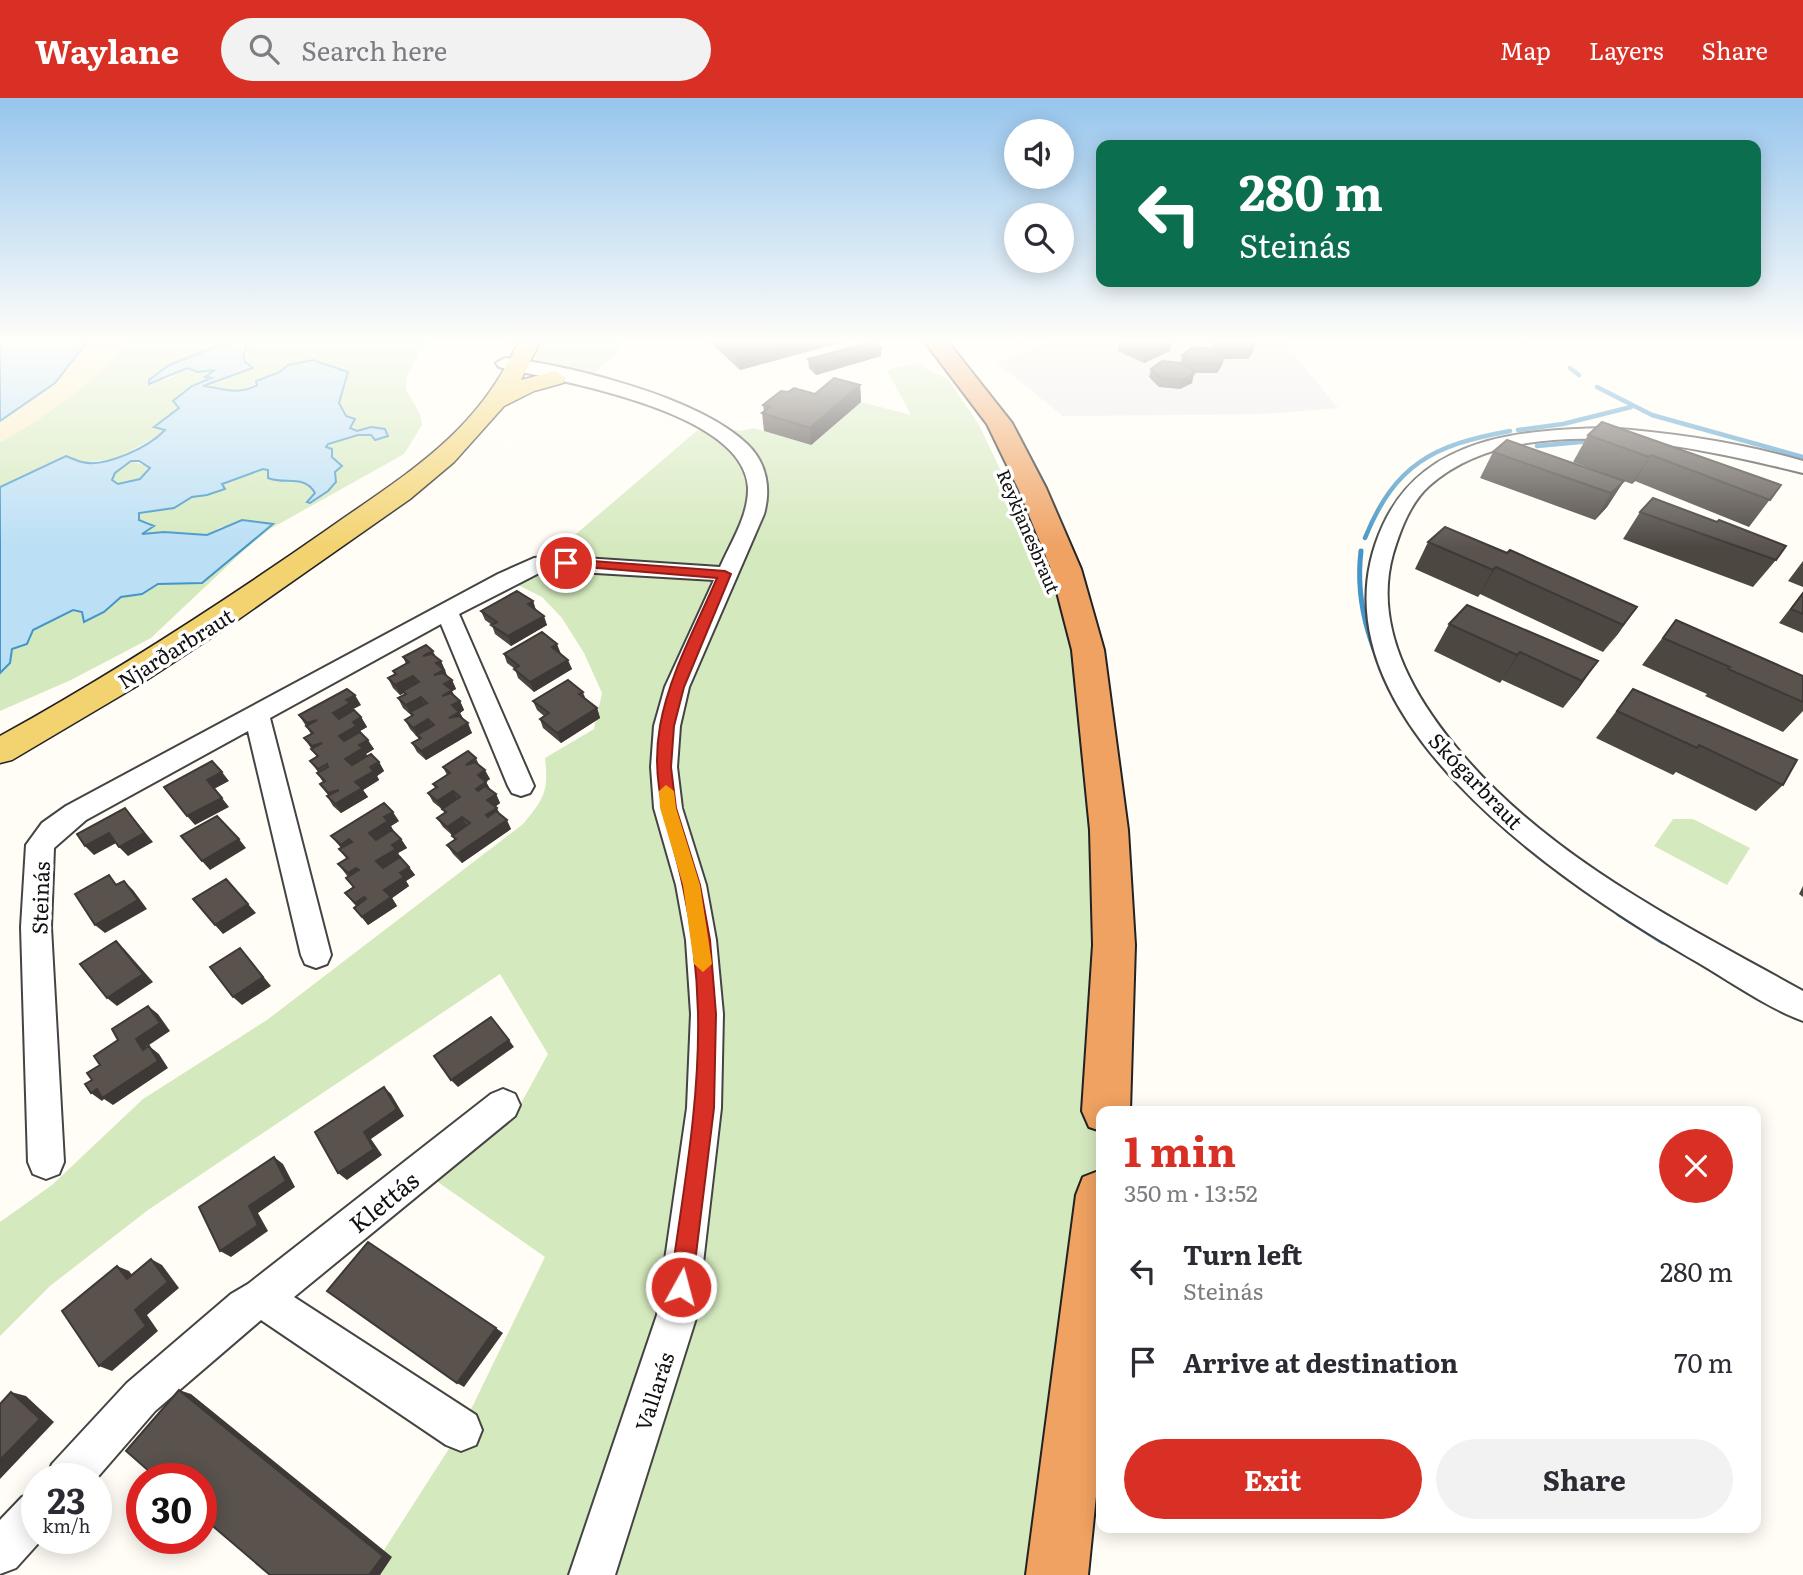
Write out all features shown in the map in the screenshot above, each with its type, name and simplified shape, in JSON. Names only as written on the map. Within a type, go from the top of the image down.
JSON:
[{"type":"highway","name":"Reykjanesbraut","points":[[970,411],[1014,490],[1049,570],[1100,740]]},
{"type":"highway","name":"Reykjanesbraut","points":[[990,411],[999,423],[1032,488],[1066,569],[1088,650],[1100,740],[1114,945],[1106,1106]]},
{"type":"highway","points":[[1058,1575],[1096,1239]]},
{"type":"main road","name":"Njarðarbraut","points":[[343,532],[441,443],[471,411]]},
{"type":"main road","name":"Njarðarbraut","points":[[0,751],[157,660],[266,589],[343,532],[382,508],[474,427],[488,411]]},
{"type":"street","name":"Vallarás","points":[[592,1575],[677,1315],[704,1108],[707,1014],[701,940],[691,885],[668,808],[664,767],[667,726],[677,687],[754,514],[758,499],[756,475],[743,450],[706,424],[673,411]]},
{"type":"street","name":"Skógarbraut","points":[[1803,467],[1731,449],[1640,436],[1569,435],[1487,448],[1439,469],[1406,499],[1382,552],[1378,586],[1383,638],[1395,677],[1426,728],[1480,789],[1542,845],[1606,892],[1675,935],[1803,1007]]},
{"type":"street","name":"Steinás","points":[[46,1162],[36,928],[40,845],[52,831],[76,813],[541,563],[725,574]]},
{"type":"street","points":[[447,612],[521,786]]},
{"type":"street","points":[[257,715],[316,955]]},
{"type":"street","name":"Klettás","points":[[81,1463],[141,1397],[244,1308],[262,1298],[503,1105]]},
{"type":"street","points":[[262,1298],[461,1430]]},
{"type":"street","points":[[0,1552],[21,1529]]},
{"type":"shaded area","points":[[1057,411],[1301,411],[1263,414],[1063,416]]},
{"type":"green space","points":[[50,411],[175,411],[155,426],[165,429],[160,435],[115,459],[83,463],[66,456],[0,487],[0,442]]},
{"type":"green space","points":[[342,411],[418,411],[422,425],[404,454],[270,529],[151,638],[71,680],[0,711],[0,673],[10,663],[12,649],[26,644],[33,630],[73,610],[82,612],[84,621],[104,612],[121,597],[142,594],[158,584],[202,583],[272,524],[221,527],[207,535],[191,536],[164,532],[140,534],[149,522],[139,520],[139,513],[174,508],[192,497],[207,495],[224,488],[221,485],[263,468],[268,470],[273,480],[302,481],[315,493],[342,466],[325,447],[328,444],[358,435],[385,433],[385,429],[371,427],[357,431],[350,428]]},
{"type":"green space","points":[[851,411],[895,411],[911,415],[909,411],[970,411],[979,425],[1048,570],[1100,740],[1101,1106],[1096,1106],[1096,1243],[1061,1575],[368,1575],[461,1430],[545,1257],[435,1180],[519,1107],[548,1054],[500,974],[148,1210],[50,1286],[0,1336],[0,1222],[52,1185],[143,1099],[267,1020],[523,824],[543,794],[546,779],[545,758],[594,729],[602,693],[584,653],[562,618],[542,597],[506,579],[542,563],[706,423],[739,431],[754,428],[811,445]]},
{"type":"green space","points":[[131,461],[150,467],[140,479],[118,484],[112,480],[115,473]]},
{"type":"green space","points":[[1673,819],[1693,819],[1750,848],[1727,885],[1654,846]]},
{"type":"sand","points":[[15,411],[50,411],[0,442],[0,421]]},
{"type":"water","points":[[0,411],[15,411],[0,421]]},
{"type":"water","points":[[175,411],[343,411],[346,416],[355,419],[350,428],[357,431],[371,427],[385,429],[388,436],[375,440],[371,435],[358,435],[328,444],[326,447],[332,449],[332,457],[342,466],[335,472],[336,482],[310,503],[307,502],[315,493],[311,487],[300,482],[268,478],[268,470],[263,469],[222,484],[225,489],[192,497],[174,508],[139,513],[139,520],[154,526],[142,534],[164,532],[207,535],[242,520],[273,524],[202,583],[158,584],[142,594],[121,597],[104,612],[84,622],[82,612],[73,610],[33,630],[27,644],[12,649],[10,663],[0,673],[0,487],[66,456],[92,463],[126,455],[149,443],[165,430],[154,427]],"holes":[[[131,461],[139,461],[150,468],[140,479],[118,484],[112,480],[115,473]]]},
{"type":"building","points":[[765,411],[830,411],[810,428],[762,413]]},
{"type":"building","points":[[1602,422],[1781,485],[1770,500],[1651,455],[1649,457],[1588,435]]},
{"type":"building","points":[[1507,440],[1624,481],[1611,493],[1493,452]]},
{"type":"building","points":[[1653,498],[1786,546],[1776,560],[1640,512]]},
{"type":"building","points":[[1445,527],[1507,553],[1510,550],[1637,607],[1623,625],[1496,567],[1493,570],[1428,542]]},
{"type":"building","points":[[517,591],[533,601],[528,604],[544,616],[508,636],[491,625],[497,622],[481,611]]},
{"type":"building","points":[[1803,593],[1803,614],[1791,609]]},
{"type":"building","points":[[1467,605],[1598,661],[1582,681],[1520,652],[1517,655],[1449,624]]},
{"type":"building","points":[[1676,620],[1803,676],[1803,702],[1663,638]]},
{"type":"building","points":[[542,632],[557,644],[552,647],[568,660],[530,682],[514,669],[519,666],[504,654]]},
{"type":"building","points":[[426,645],[433,651],[423,656],[432,654],[441,661],[436,663],[444,670],[434,675],[443,673],[452,680],[444,684],[452,690],[442,696],[451,693],[460,701],[452,705],[459,712],[449,718],[459,716],[468,723],[421,751],[412,743],[421,738],[417,735],[434,725],[428,719],[413,728],[405,720],[413,715],[410,712],[427,703],[421,697],[406,705],[398,698],[406,694],[403,691],[419,682],[413,676],[395,685],[388,678],[396,674],[393,671],[409,662],[403,657]]},
{"type":"building","points":[[568,680],[583,692],[579,694],[597,708],[557,733],[540,719],[549,713],[533,701]]},
{"type":"building","points":[[347,689],[355,695],[346,700],[350,703],[333,713],[339,719],[354,710],[361,717],[353,722],[356,726],[339,736],[344,741],[360,732],[368,740],[359,745],[363,748],[345,759],[352,765],[371,754],[379,762],[370,767],[374,771],[355,782],[362,788],[335,804],[327,796],[339,790],[328,793],[320,784],[325,781],[317,773],[328,767],[327,764],[318,769],[310,761],[318,756],[311,749],[322,743],[312,746],[304,738],[313,733],[306,726],[317,720],[307,723],[299,715]]},
{"type":"building","points":[[1633,689],[1797,760],[1783,785],[1699,745],[1697,748],[1617,711]]},
{"type":"building","points":[[468,751],[476,758],[466,765],[475,762],[485,770],[478,775],[486,782],[476,789],[478,791],[485,786],[496,794],[487,800],[497,808],[486,815],[488,817],[496,811],[507,820],[457,854],[447,845],[456,839],[452,836],[470,823],[462,817],[447,827],[437,818],[446,812],[442,809],[460,797],[453,791],[437,801],[428,793],[437,787],[433,784],[450,773],[443,767]]},
{"type":"building","points":[[212,761],[222,772],[207,780],[222,798],[187,816],[164,787]]},
{"type":"building","points":[[384,803],[393,812],[384,817],[388,821],[369,833],[376,840],[392,830],[401,839],[392,845],[396,849],[376,861],[383,868],[400,857],[409,867],[400,873],[404,877],[384,890],[391,897],[362,917],[354,908],[366,899],[364,897],[355,903],[345,893],[354,887],[346,878],[359,870],[356,868],[348,873],[338,864],[348,858],[339,849],[352,842],[349,839],[341,845],[331,836]]},
{"type":"building","points":[[125,808],[144,833],[119,847],[109,833],[85,846],[77,834]]},
{"type":"building","points":[[217,816],[239,839],[202,861],[181,836]]},
{"type":"building","points":[[109,875],[116,885],[124,881],[138,900],[95,925],[75,894]]},
{"type":"building","points":[[226,879],[248,904],[215,925],[193,899]]},
{"type":"building","points":[[116,941],[143,974],[107,998],[80,964]]},
{"type":"building","points":[[240,948],[263,977],[233,997],[210,967]]},
{"type":"building","points":[[148,1006],[160,1023],[136,1039],[143,1050],[149,1046],[158,1061],[102,1098],[97,1089],[91,1093],[85,1084],[92,1080],[87,1073],[100,1065],[94,1056],[118,1040],[112,1029]]},
{"type":"building","points":[[491,1017],[509,1040],[451,1080],[434,1056]]},
{"type":"building","points":[[384,1087],[397,1109],[364,1132],[374,1149],[338,1173],[315,1132]]},
{"type":"building","points":[[274,1157],[286,1181],[249,1206],[258,1225],[220,1251],[199,1207]]},
{"type":"building","points":[[368,1242],[496,1328],[457,1383],[327,1291]]},
{"type":"building","points":[[151,1259],[168,1282],[135,1310],[146,1326],[99,1366],[62,1311],[117,1266],[127,1279]]},
{"type":"building","points":[[179,1390],[383,1556],[369,1575],[270,1575],[217,1530],[217,1463],[140,1463],[126,1451]]},
{"type":"building","points":[[11,1392],[40,1419],[0,1460],[0,1404]]},
{"type":"waterway","points":[[1518,430],[1563,424],[1615,411]]},
{"type":"waterway","points":[[1644,411],[1803,457]]},
{"type":"waterway","points":[[1365,538],[1389,492],[1420,462],[1459,443],[1510,431]]},
{"type":"waterway","points":[[1537,446],[1591,441]]},
{"type":"waterway","points":[[1361,551],[1361,593],[1368,632],[1383,671],[1402,708]]},
{"type":"waterway","points":[[1619,913],[1663,941]]},
{"type":"slow traffic","points":[[666,791],[668,808],[691,885],[703,964]]},
{"type":"route","points":[[566,563],[725,574],[677,687],[667,726],[664,767],[668,808],[691,885],[701,940],[707,1014],[704,1108],[681,1287]]}]
